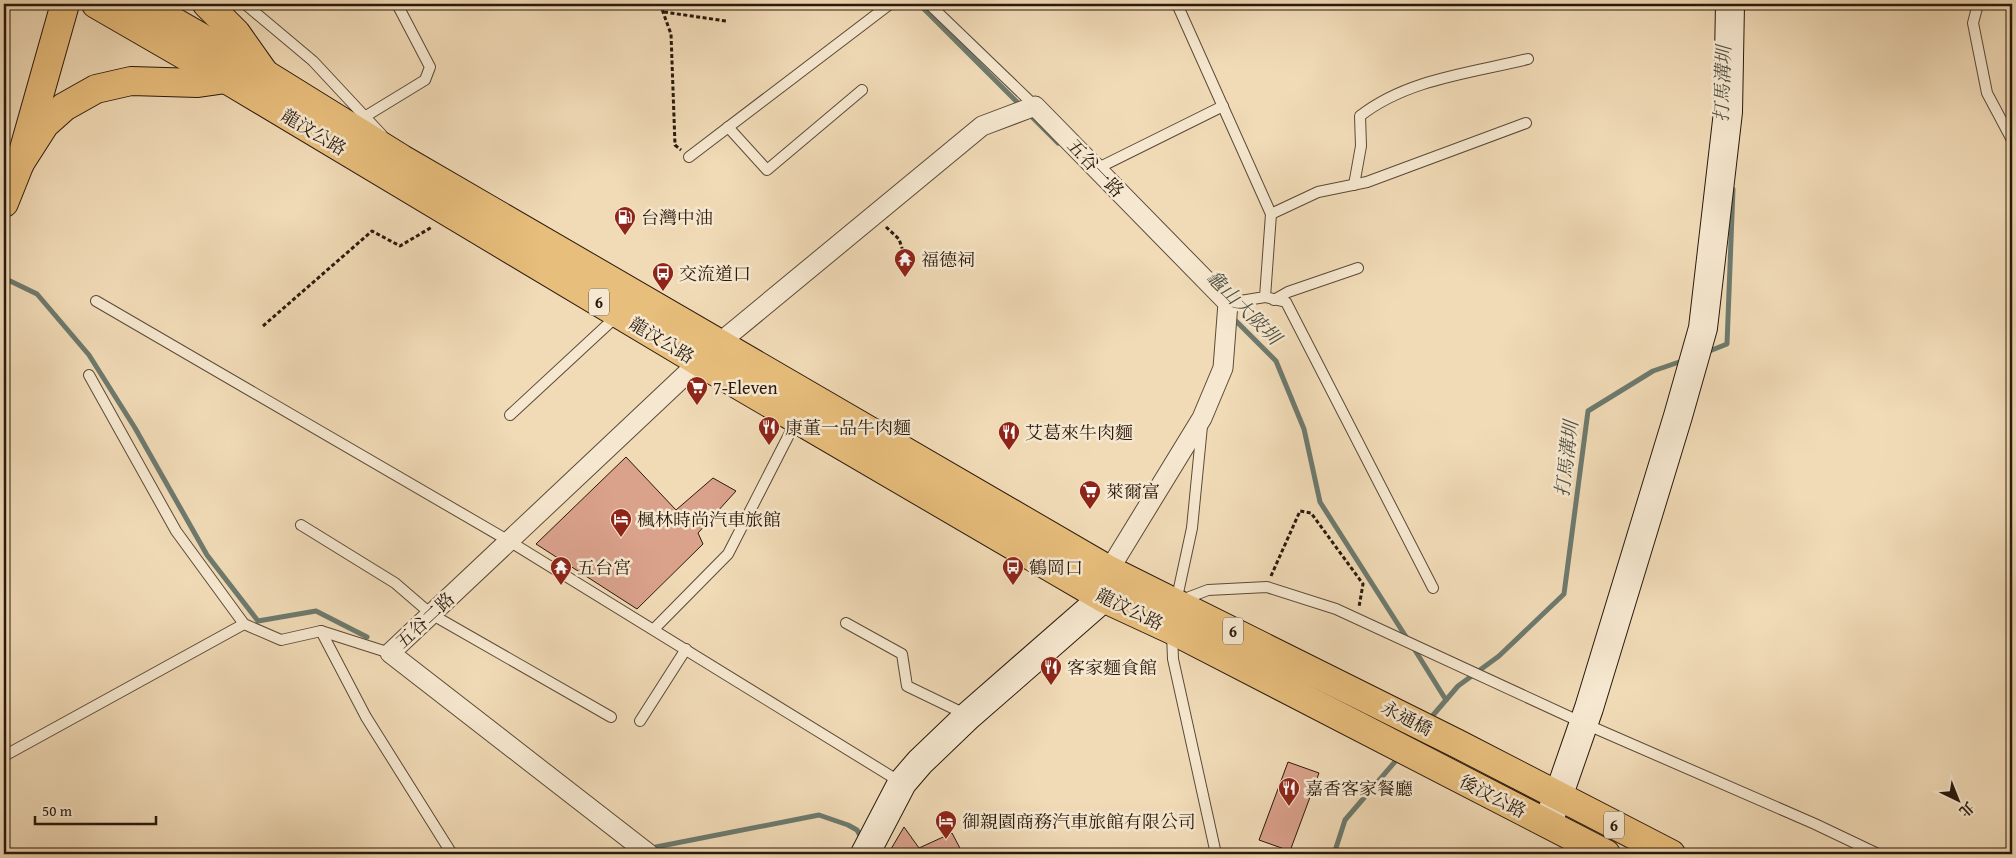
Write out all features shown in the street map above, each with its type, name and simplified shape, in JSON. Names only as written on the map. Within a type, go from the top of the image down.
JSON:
[{"type":"main road","points":[[4,203],[20,163],[65,4]]},
{"type":"main road","name":"龍汶公路","points":[[96,4],[226,79],[619,314],[709,353],[798,418],[1103,598],[1174,616],[1356,692]]},
{"type":"main road","name":"龍汶公路","points":[[143,4],[265,74],[709,353],[1109,570],[1174,616],[1341,718]]},
{"type":"main road","points":[[207,4],[236,33],[265,74]]},
{"type":"main road","points":[[20,163],[46,124],[64,106],[96,89],[131,81],[198,83],[226,79]]},
{"type":"main road","points":[[1103,598],[1109,570]]},
{"type":"main road","name":"永通橋","points":[[1356,692],[1458,744]]},
{"type":"main road","name":"永通橋","points":[[1341,718],[1440,769]]},
{"type":"main road","name":"後汶公路","points":[[1458,744],[1558,797]]},
{"type":"main road","name":"後汶公路","points":[[1440,769],[1547,823]]},
{"type":"main road","name":"6","points":[[1558,797],[1671,854]]},
{"type":"main road","name":"6","points":[[1547,823],[1606,854]]},
{"type":"street","points":[[1547,823],[1558,797],[1583,723],[1678,416],[1703,328],[1728,112],[1730,4]]},
{"type":"street","name":"五谷一路","points":[[1035,106],[1228,303]]},
{"type":"street","points":[[709,353],[982,126],[1035,106]]},
{"type":"street","points":[[1109,570],[1202,418],[1223,368],[1228,303]]},
{"type":"street","name":"五谷二路","points":[[649,854],[390,653],[709,353]]},
{"type":"street","points":[[865,854],[902,783],[920,762],[968,716],[1103,598]]},
{"type":"lane","points":[[245,4],[314,61],[366,116],[402,159]]},
{"type":"lane","points":[[366,116],[425,80],[430,67],[397,4]]},
{"type":"lane","points":[[689,157],[890,4]]},
{"type":"lane","points":[[929,4],[1035,106]]},
{"type":"lane","points":[[1177,4],[1271,214],[1270,298]]},
{"type":"lane","points":[[1978,4],[1973,23],[1988,93],[2012,140]]},
{"type":"lane","points":[[1354,185],[1361,146],[1360,116],[1379,101],[1420,85],[1528,59]]},
{"type":"lane","points":[[728,127],[768,170],[862,90]]},
{"type":"lane","points":[[1096,169],[1223,106]]},
{"type":"lane","points":[[1271,214],[1318,192],[1367,182],[1526,123]]},
{"type":"lane","points":[[1228,303],[1270,298],[1358,268]]},
{"type":"lane","points":[[1270,298],[1286,302],[1433,588]]},
{"type":"lane","points":[[96,301],[509,541],[902,783]]},
{"type":"lane","points":[[510,414],[619,314]]},
{"type":"lane","points":[[90,375],[176,531],[244,624],[281,640],[321,631],[390,653]]},
{"type":"lane","points":[[654,629],[728,554],[798,418]]},
{"type":"lane","points":[[1202,418],[1192,528],[1174,616],[1173,659],[1216,854]]},
{"type":"lane","points":[[301,525],[395,583],[431,614],[611,717]]},
{"type":"lane","points":[[1174,616],[1208,590],[1267,587],[1336,609],[1356,620],[1493,680],[1583,723],[1816,824],[1878,854]]},
{"type":"lane","points":[[846,623],[902,654],[907,686],[968,716]]},
{"type":"lane","points":[[4,756],[244,624]]},
{"type":"lane","points":[[321,631],[366,717],[452,854]]},
{"type":"lane","points":[[640,721],[686,649]]},
{"type":"path","points":[[660,4],[671,34],[675,145],[689,157]]},
{"type":"path","points":[[664,12],[726,21]]},
{"type":"path","points":[[262,326],[372,231],[400,246],[452,215]]},
{"type":"path","points":[[870,218],[890,229],[899,239],[907,262]]},
{"type":"path","points":[[1267,587],[1300,511],[1311,513],[1363,584],[1356,620]]},
{"type":"building","name":"楓林時尚汽車旅館","points":[[626,457],[676,510],[713,478],[736,491],[698,533],[703,544],[637,609],[536,544]]},
{"type":"building","name":"嘉香客家餐廳","points":[[1288,762],[1319,773],[1290,851],[1259,840]]},
{"type":"building","name":"御親園商務汽車旅館有限公司","points":[[904,827],[919,848],[952,833],[963,854],[888,854]]},
{"type":"waterway","name":"龜山大陂圳","points":[[919,4],[1021,106]]},
{"type":"waterway","name":"龜山大陂圳","points":[[1029,114],[1058,143]]},
{"type":"waterway","name":"打馬溝圳","points":[[1707,352],[1727,344],[1733,189]]},
{"type":"waterway","points":[[4,278],[37,294],[89,355],[135,428],[207,555],[258,621],[316,611],[367,637]]},
{"type":"waterway","name":"龜山大陂圳","points":[[1232,317],[1276,361],[1304,429],[1320,502],[1408,640]]},
{"type":"waterway","name":"打馬溝圳","points":[[1428,721],[1458,686],[1499,656],[1564,594],[1588,411],[1653,371],[1685,360]]},
{"type":"waterway","name":"龜山大陂圳","points":[[1413,647],[1446,700]]},
{"type":"waterway","name":"打馬溝圳","points":[[1334,854],[1345,820],[1399,757]]},
{"type":"waterway","points":[[656,847],[819,815],[857,830],[862,839]]},
{"type":"place","name":"台灣中油","points":[[625,236]]},
{"type":"place","name":"福德祠","points":[[905,278]]},
{"type":"place","name":"交流道口","points":[[663,292]]},
{"type":"place","name":"7-Eleven","points":[[697,406]]},
{"type":"place","name":"康董一品牛肉麵","points":[[769,446]]},
{"type":"place","name":"艾葛來牛肉麵","points":[[1009,451]]},
{"type":"place","name":"萊爾富","points":[[1090,510]]},
{"type":"place","name":"楓林時尚汽車旅館","points":[[621,538]]},
{"type":"place","name":"五台宮","points":[[561,586]]},
{"type":"place","name":"鶴岡口","points":[[1013,586]]},
{"type":"place","name":"客家麵食館","points":[[1051,686]]},
{"type":"place","name":"嘉香客家餐廳","points":[[1289,807]]},
{"type":"place","name":"御親園商務汽車旅館有限公司","points":[[946,840]]}]
